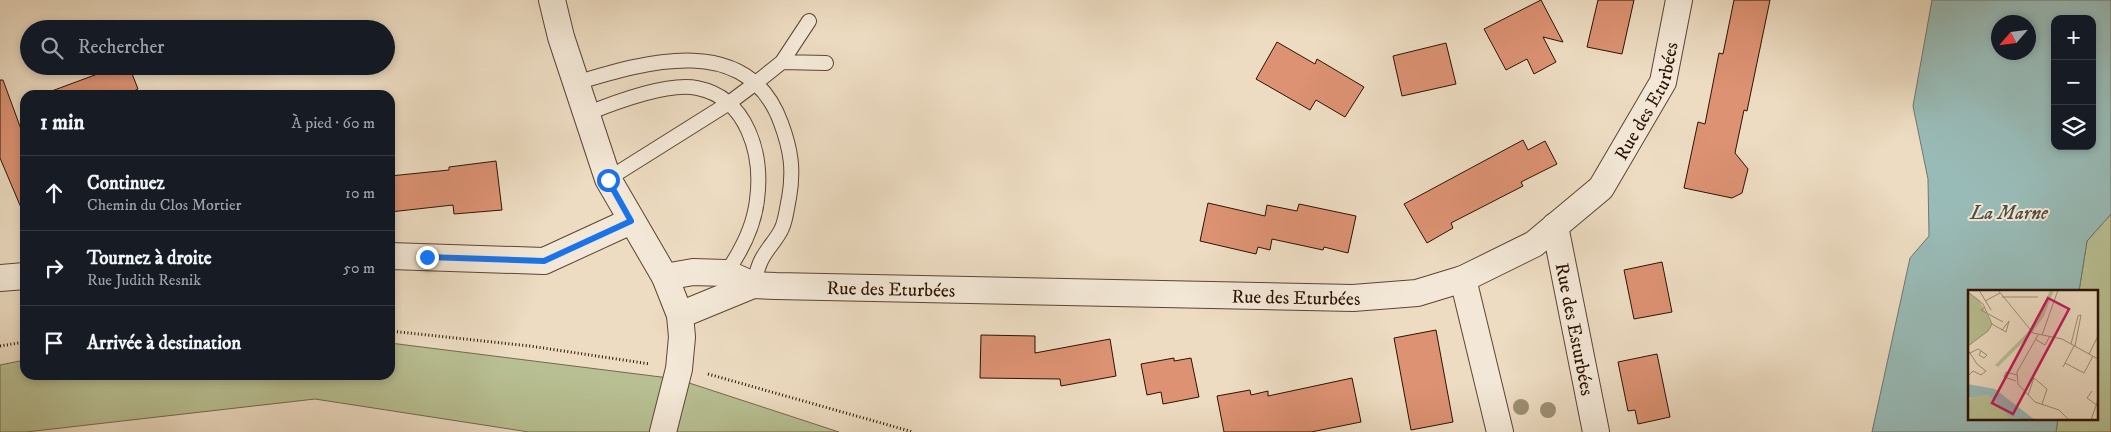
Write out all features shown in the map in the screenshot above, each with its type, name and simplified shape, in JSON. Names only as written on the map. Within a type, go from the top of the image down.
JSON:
[{"type":"street","points":[[552,0],[561,37],[608,180],[666,277],[680,315],[682,338],[679,369],[663,432]]},
{"type":"street","name":"Rue des Eturbées","points":[[666,277],[693,272],[726,273],[753,285],[1353,298],[1417,293],[1463,279],[1534,244],[1601,188],[1663,82],[1679,0]]},
{"type":"street","points":[[395,256],[544,261],[631,221]]},
{"type":"street","name":"Rue des Esturbées","points":[[1554,226],[1596,432]]},
{"type":"street","points":[[0,278],[20,276]]},
{"type":"street","points":[[1463,279],[1500,432]]},
{"type":"street","name":"Rue des Eturbées","points":[[680,315],[753,285]]},
{"type":"lane","points":[[608,180],[729,103],[757,82],[782,62],[809,21]]},
{"type":"lane","points":[[576,83],[607,73],[673,59],[700,60],[727,65],[757,82],[775,106],[793,166],[782,228],[760,262],[753,285]]},
{"type":"lane","points":[[782,62],[826,63]]},
{"type":"lane","points":[[586,114],[619,101],[677,87],[697,88],[729,103],[747,125],[754,144],[758,166],[757,201],[749,231],[736,258],[726,273]]},
{"type":"path","points":[[395,332],[530,346],[710,374],[913,432]]},
{"type":"path","points":[[0,346],[20,343]]},
{"type":"green space","points":[[2111,214],[2111,432],[2056,432],[2058,420],[2098,420],[2098,290],[2079,290],[2087,241]]},
{"type":"green space","points":[[395,344],[677,379],[839,432],[529,432],[315,399],[26,432],[0,432],[0,365],[20,361],[20,380],[395,380]]},
{"type":"water","name":"La Marne","points":[[1932,0],[2111,0],[2111,214],[2087,241],[2079,290],[1968,290],[1968,420],[2058,420],[2056,432],[1872,432],[1910,258],[1929,236],[1928,179],[1913,106]]},
{"type":"building","points":[[1541,0],[1563,42],[1543,37],[1556,62],[1534,74],[1527,59],[1506,70],[1484,29]]},
{"type":"building","points":[[1598,0],[1634,0],[1622,54],[1587,47]]},
{"type":"building","points":[[1734,0],[1770,0],[1747,111],[1744,110],[1735,153],[1748,169],[1742,193],[1732,198],[1684,188],[1698,122],[1705,124],[1719,53],[1723,54]]},
{"type":"building","points":[[1277,42],[1315,64],[1317,59],[1364,87],[1345,117],[1316,100],[1310,110],[1256,79]]},
{"type":"building","points":[[1446,43],[1456,84],[1402,96],[1393,56]]},
{"type":"building","points":[[95,75],[133,75],[138,89],[136,90],[54,90]]},
{"type":"building","points":[[0,80],[3,80],[20,126],[20,205],[0,158]]},
{"type":"building","points":[[1523,140],[1528,150],[1545,141],[1557,164],[1521,182],[1523,186],[1451,223],[1453,228],[1427,243],[1404,204]]},
{"type":"building","points":[[496,161],[502,210],[454,214],[453,205],[395,211],[395,175],[449,170],[449,167]]},
{"type":"building","points":[[1208,203],[1265,216],[1267,205],[1297,211],[1299,204],[1356,216],[1348,253],[1324,247],[1323,250],[1272,239],[1270,250],[1258,247],[1256,254],[1200,241]]},
{"type":"building","points":[[1662,262],[1672,312],[1634,319],[1624,270]]},
{"type":"building","points":[[1436,330],[1453,422],[1411,430],[1394,338]]},
{"type":"building","points":[[981,335],[1035,336],[1035,353],[1110,339],[1116,376],[1061,386],[1060,379],[980,378]]},
{"type":"building","points":[[1657,354],[1670,417],[1638,424],[1635,410],[1628,411],[1618,362]]},
{"type":"building","points":[[1174,358],[1174,361],[1191,358],[1199,397],[1163,404],[1161,392],[1147,395],[1141,364]]},
{"type":"building","points":[[1352,378],[1361,422],[1311,432],[1224,432],[1217,396],[1250,390],[1251,395],[1268,391],[1268,396]]},
{"type":"route","points":[[427,257],[544,261],[565,253],[631,221],[608,180]]}]
